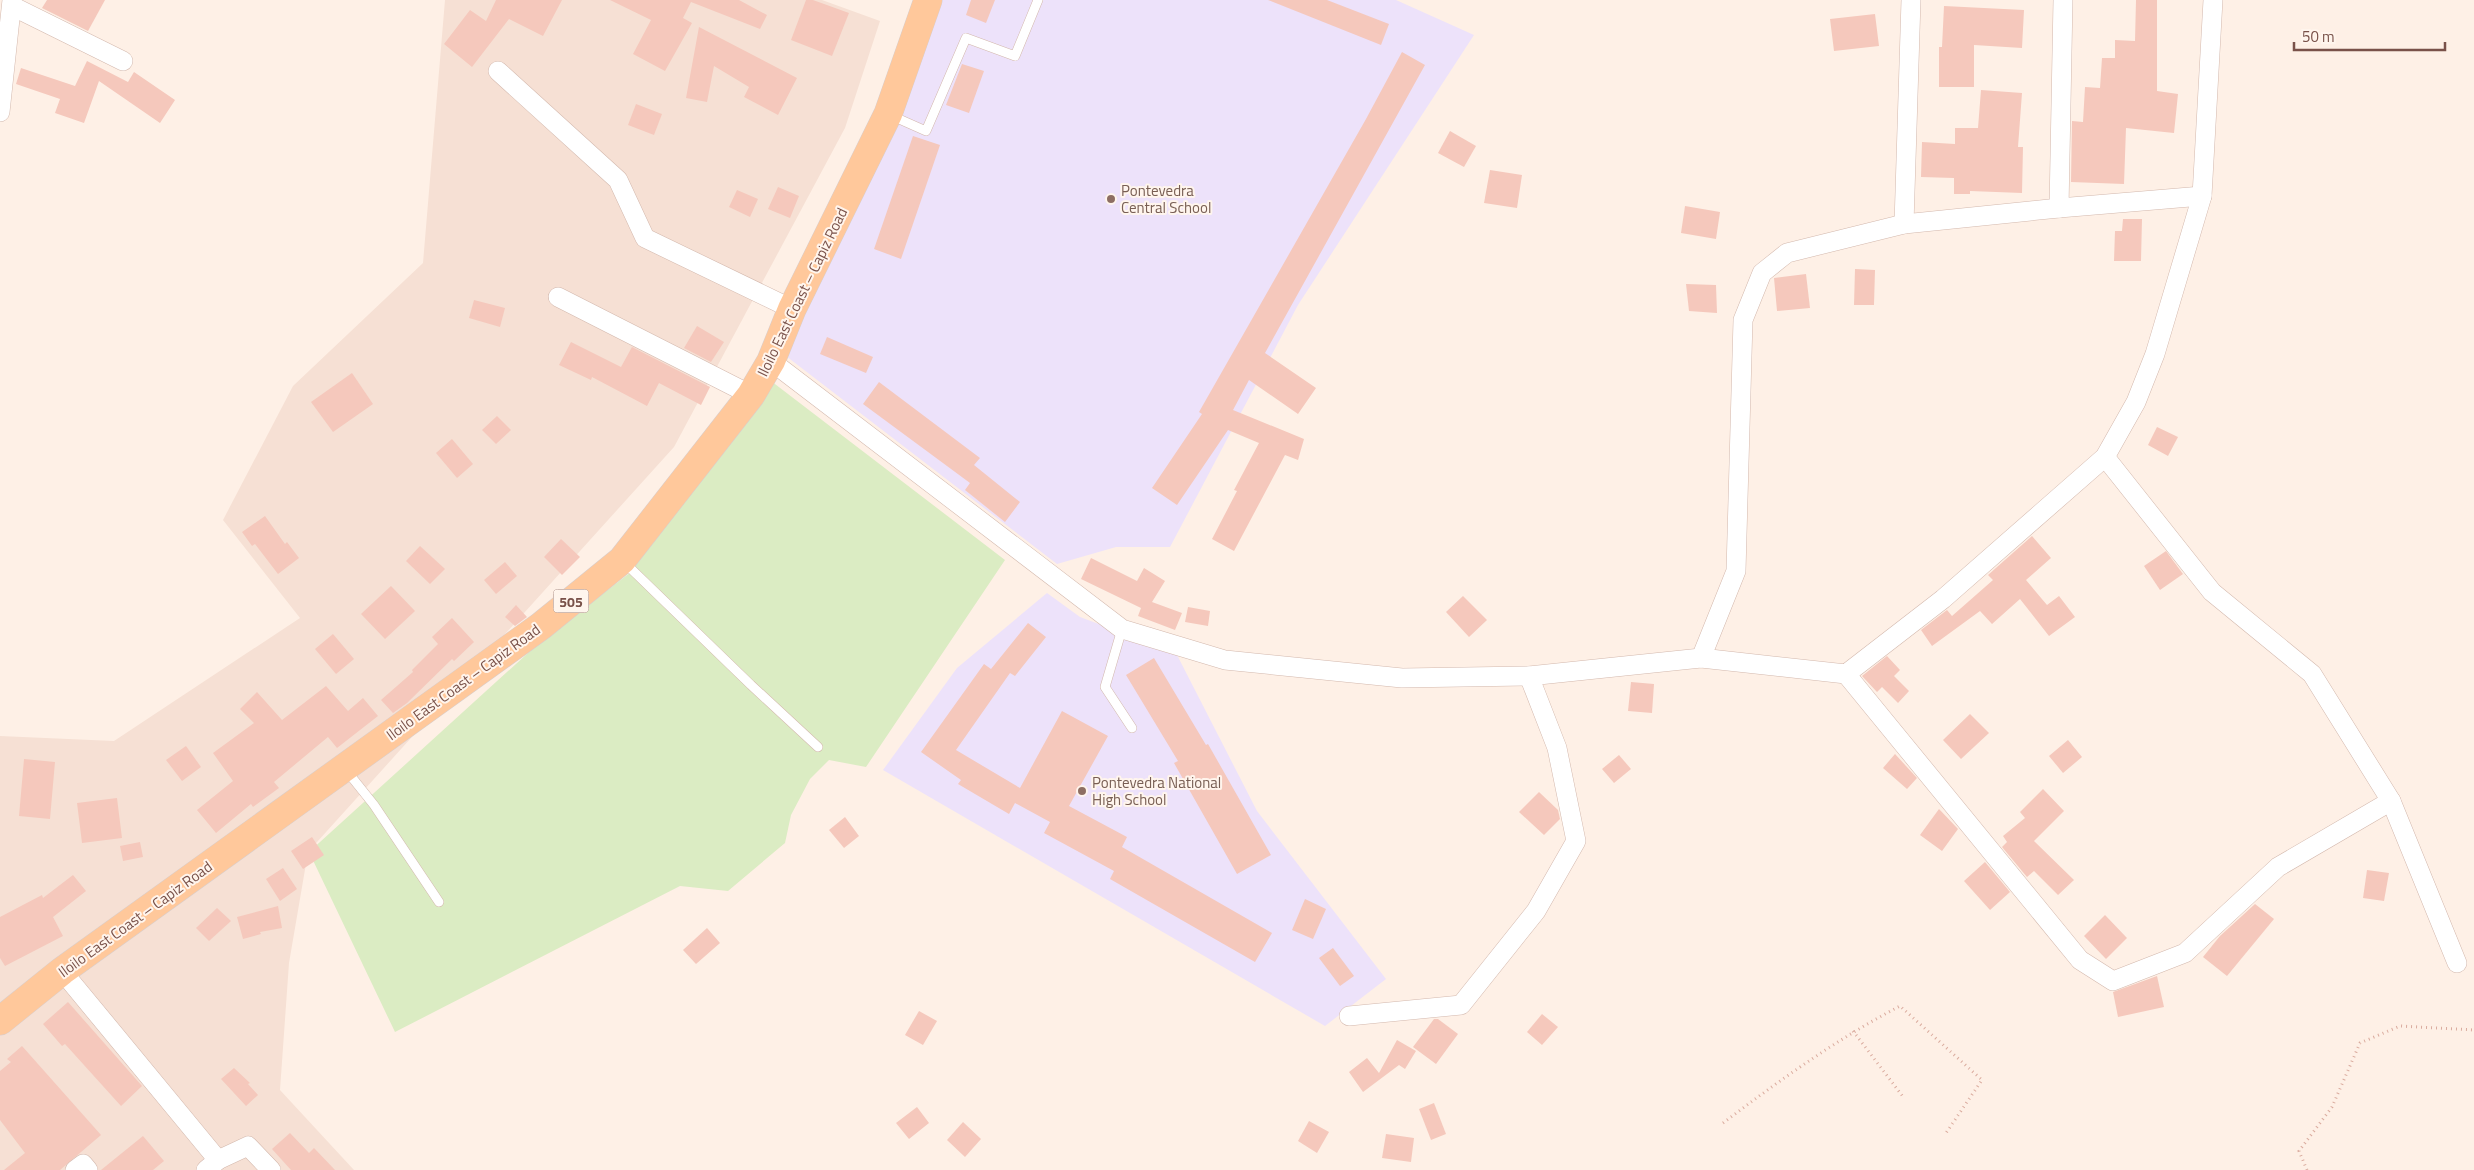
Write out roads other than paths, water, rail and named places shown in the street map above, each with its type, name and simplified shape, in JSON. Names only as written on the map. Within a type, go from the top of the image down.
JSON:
[{"type":"main road","name":"Iloilo East Coast – Capiz Road","points":[[0,1021],[62,971],[541,626],[622,560],[751,395],[770,362],[792,309],[888,114],[928,0]]},
{"type":"street","points":[[1904,224],[1911,0]]},
{"type":"street","points":[[2059,208],[2063,0]]},
{"type":"street","points":[[770,362],[1122,629],[1225,660],[1402,678],[1529,676],[1701,658],[1846,674],[1943,599],[2105,457],[2136,402],[2155,354],[2202,196],[2213,0]]},
{"type":"street","points":[[0,112],[12,3],[123,61]]},
{"type":"street","points":[[498,70],[618,180],[645,238],[792,309]]},
{"type":"street","points":[[1701,658],[1736,571],[1743,320],[1762,273],[1787,253],[1904,224],[2202,196]]},
{"type":"street","points":[[558,297],[751,395]]},
{"type":"street","points":[[2105,457],[2212,592],[2312,674],[2391,801],[2457,963]]},
{"type":"street","points":[[1846,674],[2080,960],[2113,980],[2185,953],[2278,867],[2391,801]]},
{"type":"street","points":[[1349,1016],[1461,1005],[1536,911],[1576,841],[1557,748],[1529,676]]},
{"type":"street","points":[[62,971],[212,1165],[248,1146],[271,1170]]},
{"type":"street","points":[[75,1170],[83,1164],[88,1170]]},
{"type":"lane","points":[[888,114],[926,131],[966,38],[1015,56],[1038,0]]},
{"type":"lane","points":[[622,560],[818,747]]},
{"type":"lane","points":[[1122,629],[1105,687],[1132,728]]},
{"type":"lane","points":[[344,768],[374,805],[439,902]]},
{"type":"place","name":"Pontevedra Central School","points":[[1111,199]]},
{"type":"place","name":"Pontevedra National High School","points":[[1082,791]]}]
